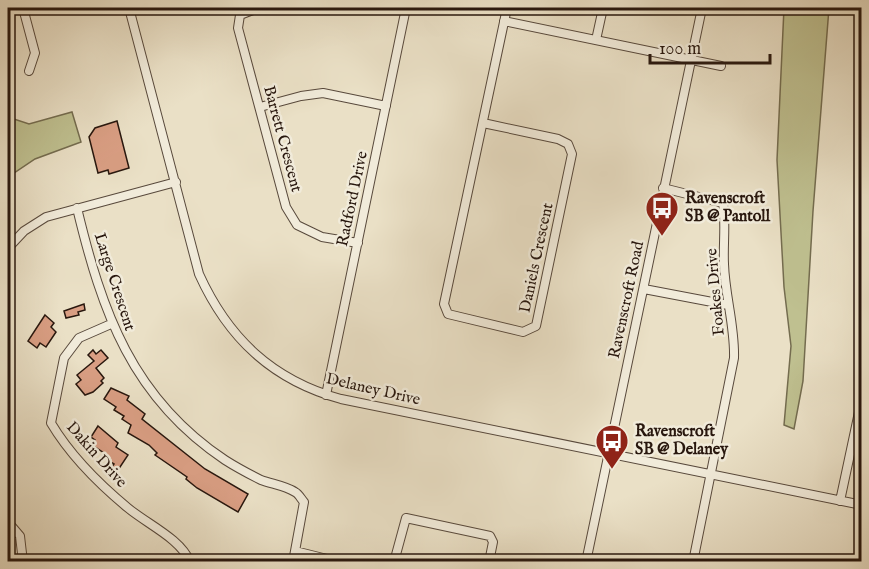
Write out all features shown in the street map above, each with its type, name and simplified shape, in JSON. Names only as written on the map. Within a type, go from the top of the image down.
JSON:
[{"type":"street","points":[[23,8],[35,53],[29,70]]},
{"type":"street","name":"Delaney Drive","points":[[129,8],[199,274],[213,303],[236,336],[281,374],[326,395],[861,506]]},
{"type":"street","name":"Barrett Crescent","points":[[258,8],[240,15],[238,28],[286,207],[297,225],[322,237],[358,243]]},
{"type":"street","name":"Radford Drive","points":[[326,395],[406,8]]},
{"type":"street","name":"Daniels Crescent","points":[[483,123],[558,139],[568,144],[572,154],[536,326],[523,332],[458,318],[448,314],[444,304],[507,8]]},
{"type":"street","points":[[596,40],[603,8]]},
{"type":"street","name":"Ravenscroft Road","points":[[586,561],[702,8]]},
{"type":"street","points":[[504,21],[722,66]]},
{"type":"street","points":[[260,107],[301,96],[323,93],[386,106]]},
{"type":"street","points":[[8,248],[24,231],[46,217],[176,182]]},
{"type":"street","name":"Foakes Drive","points":[[663,188],[723,203],[728,305],[735,335],[734,358],[693,561]]},
{"type":"street","name":"Large Crescent","points":[[77,208],[111,324],[128,359],[154,397],[182,427],[227,461],[261,479],[296,492],[304,502],[292,561]]},
{"type":"street","points":[[644,289],[728,305]]},
{"type":"street","name":"Dakin Drive","points":[[111,324],[79,338],[64,358],[51,423],[60,438],[103,486],[153,528],[186,550],[190,561]]},
{"type":"street","points":[[840,501],[861,398]]},
{"type":"street","points":[[394,561],[406,518],[490,536],[493,542],[489,561]]},
{"type":"street","points":[[8,522],[20,536],[23,561]]},
{"type":"street","points":[[295,551],[339,561]]},
{"type":"green space","points":[[784,8],[829,8],[813,211],[803,381],[794,429],[784,425],[791,346],[784,287],[777,160]]},
{"type":"green space","points":[[72,112],[81,142],[35,159],[8,177],[8,117],[29,124]]},
{"type":"building","points":[[117,121],[129,168],[109,174],[108,170],[98,173],[89,137],[95,128]]},
{"type":"building","points":[[84,304],[85,310],[78,312],[79,315],[66,318],[64,311]]},
{"type":"building","points":[[45,315],[54,323],[51,327],[56,332],[46,347],[40,343],[37,348],[28,341]]},
{"type":"building","points":[[93,350],[96,354],[101,350],[108,358],[96,368],[104,378],[101,381],[103,383],[93,392],[85,395],[76,384],[81,380],[77,375],[94,361],[88,355]]},
{"type":"building","points":[[111,388],[129,396],[127,400],[145,414],[142,419],[205,469],[248,494],[238,512],[197,488],[186,479],[187,477],[155,455],[157,453],[149,445],[128,433],[131,425],[122,419],[124,416],[114,410],[116,407],[104,399]]},
{"type":"building","points":[[98,426],[118,443],[116,447],[128,455],[118,470],[112,467],[114,464],[102,456],[104,453],[92,445],[95,440],[91,437]]},
{"type":"place","name":"Ravenscroft SB @ Pantoll","points":[[662,237]]},
{"type":"place","name":"Ravenscroft SB @ Delaney","points":[[612,470]]}]
